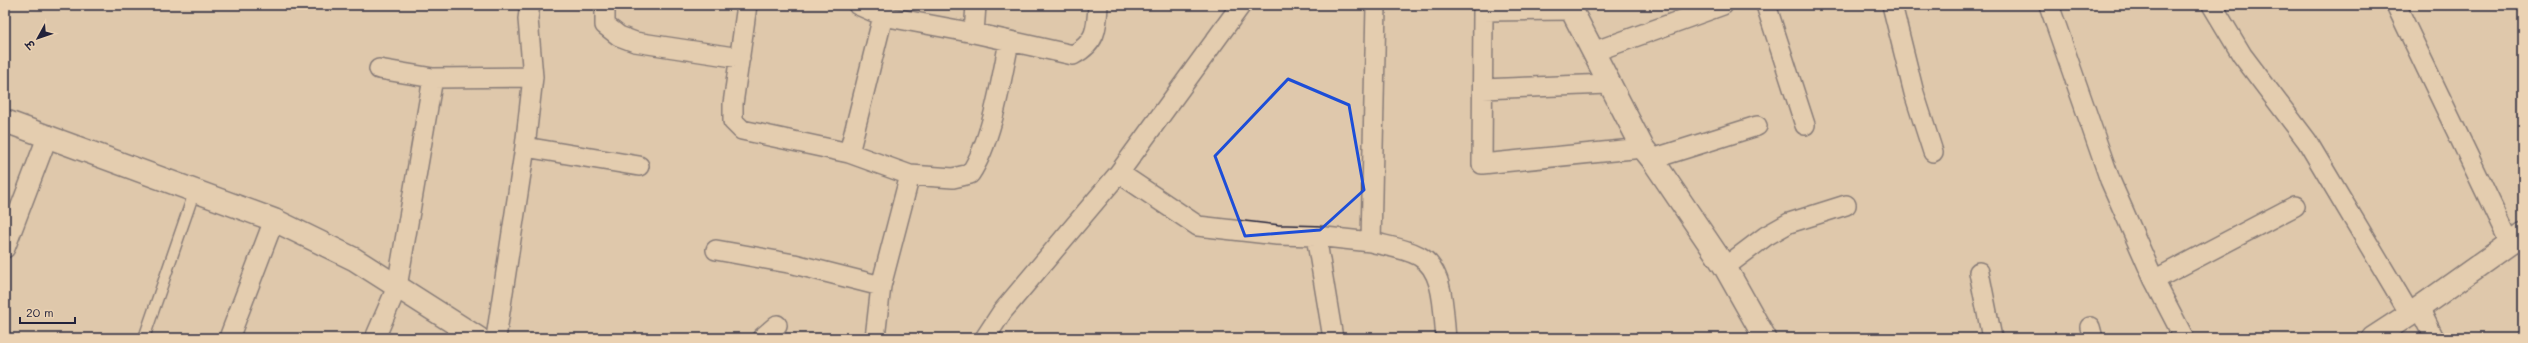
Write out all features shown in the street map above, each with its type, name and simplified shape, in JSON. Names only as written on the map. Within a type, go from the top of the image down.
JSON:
[{"type":"street","points":[[496,338],[526,147],[533,77],[528,19],[530,5]]},
{"type":"street","points":[[605,5],[605,25],[618,36],[635,42],[740,58]]},
{"type":"street","points":[[747,5],[733,121],[742,130],[849,153],[910,175],[953,178],[970,174],[980,158],[1000,84],[1009,42]]},
{"type":"street","points":[[858,5],[883,16],[974,33],[1073,55],[1086,48],[1097,30],[1098,5]]},
{"type":"street","points":[[974,33],[976,5]]},
{"type":"street","points":[[985,338],[1002,312],[1119,173],[1241,5]]},
{"type":"street","points":[[1371,242],[1376,5]]},
{"type":"street","points":[[1593,52],[1723,5]]},
{"type":"street","points":[[1766,5],[1806,125]]},
{"type":"street","points":[[1892,5],[1914,93],[1933,152]]},
{"type":"street","points":[[2049,5],[2110,180],[2154,280],[2184,338]]},
{"type":"street","points":[[2212,5],[2242,55],[2307,141],[2415,311],[2434,338]]},
{"type":"street","points":[[2373,338],[2415,311],[2516,239],[2396,5]]},
{"type":"street","points":[[1757,126],[1647,154],[1482,164],[1483,11],[1570,7],[1647,154],[1725,267],[1765,338]]},
{"type":"street","points":[[849,153],[883,16]]},
{"type":"street","points":[[379,69],[433,78],[533,77]]},
{"type":"street","points":[[375,338],[397,287],[433,78]]},
{"type":"street","points":[[1483,89],[1609,84]]},
{"type":"street","points":[[5,121],[48,135],[274,220],[354,259],[478,338]]},
{"type":"street","points":[[5,248],[48,135]]},
{"type":"street","points":[[526,147],[640,166]]},
{"type":"street","points":[[1119,173],[1198,226],[1277,235],[1316,236],[1371,242],[1418,255],[1432,266],[1440,288],[1446,338]]},
{"type":"street","points":[[875,338],[881,286],[910,175]]},
{"type":"street","points":[[1725,267],[1766,236],[1789,223],[1846,205]]},
{"type":"street","points":[[2154,280],[2295,206]]},
{"type":"street","points":[[229,338],[274,220]]},
{"type":"street","points":[[1316,236],[1334,338]]},
{"type":"street","points":[[716,250],[794,264],[881,286]]},
{"type":"street","points":[[1979,272],[1992,338]]},
{"type":"street","points":[[762,338],[777,325]]},
{"type":"lane","points":[[144,338],[195,190]]},
{"type":"highlighted area","points":[[1288,79],[1349,105],[1364,190],[1320,230],[1245,236],[1215,156]]}]
